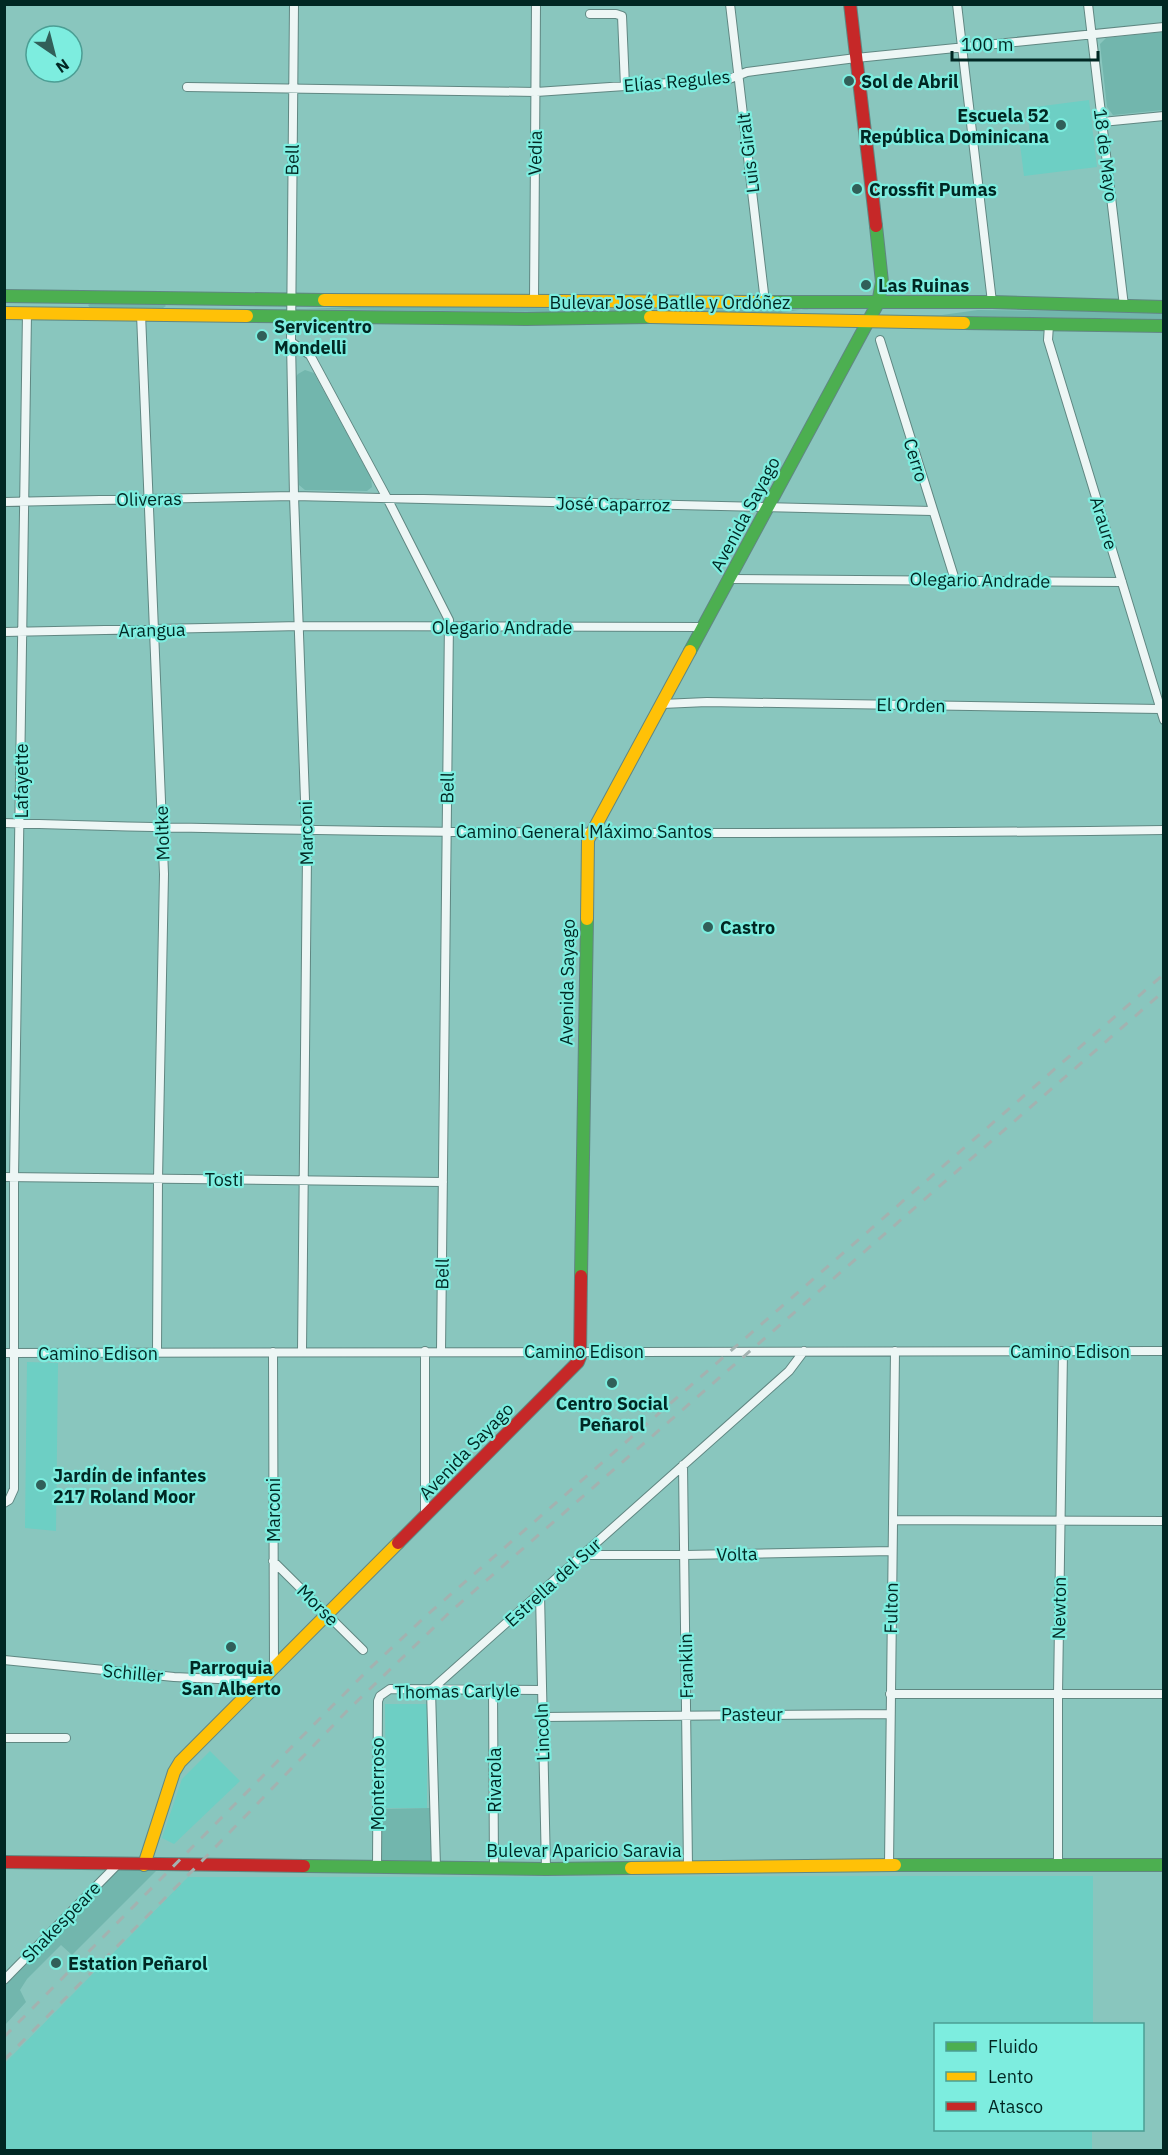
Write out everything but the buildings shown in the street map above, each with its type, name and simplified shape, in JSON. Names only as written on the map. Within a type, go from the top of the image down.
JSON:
[{"type":"street","name":"Bell","points":[[291,316],[294,4]]},
{"type":"street","name":"Vedia","points":[[534,303],[536,4]]},
{"type":"street","name":"Luis Giralt","points":[[730,4],[765,302]]},
{"type":"street","name":"Avenida Sayago","points":[[144,1865],[174,1772],[180,1762],[578,1362],[581,1352],[588,840],[731,579],[878,303],[882,282],[850,4]]},
{"type":"street","points":[[957,4],[992,302]]},
{"type":"street","name":"18 de Mayo","points":[[1088,4],[1124,306]]},
{"type":"street","points":[[590,14],[620,14],[622,16],[625,86]]},
{"type":"street","name":"Elías Regules","points":[[187,87],[536,92],[729,79],[747,72],[856,58],[1164,27]]},
{"type":"street","points":[[1102,122],[1164,116]]},
{"type":"street","name":"Bulevar José Batlle y Ordóñez","points":[[4,296],[534,303],[992,302],[1164,306]]},
{"type":"street","points":[[176,315],[177,299]]},
{"type":"street","name":"Bulevar José Batlle y Ordóñez","points":[[4,313],[526,319],[646,317],[1164,326]]},
{"type":"street","name":"Lafayette","points":[[7,1501],[14,1490],[9,1353],[9,1177],[21,823],[21,632],[27,313]]},
{"type":"street","name":"Moltke","points":[[141,314],[164,874],[157,1352]]},
{"type":"street","name":"Marconi","points":[[291,316],[294,496],[306,829],[302,1351]]},
{"type":"street","name":"Araure","points":[[1049,325],[1048,340],[1164,720]]},
{"type":"street","name":"Cerro","points":[[880,340],[955,580]]},
{"type":"street","name":"Bell","points":[[291,342],[310,355],[446,611],[449,627],[441,1351]]},
{"type":"street","name":"Oliveras","points":[[4,502],[294,496]]},
{"type":"street","name":"José Caparroz","points":[[294,496],[932,511]]},
{"type":"street","name":"Olegario Andrade","points":[[731,579],[1122,582]]},
{"type":"street","name":"Olegario Andrade","points":[[300,626],[703,627]]},
{"type":"street","name":"Arangua","points":[[4,632],[300,626]]},
{"type":"street","name":"El Orden","points":[[662,704],[707,702],[1160,709]]},
{"type":"street","name":"Camino General Máximo Santos","points":[[4,823],[592,832],[1164,830]]},
{"type":"street","name":"Tosti","points":[[9,1177],[443,1182]]},
{"type":"street","points":[[425,1351],[425,1518]]},
{"type":"street","name":"Estrella del Sur","points":[[431,1690],[789,1371],[804,1351]]},
{"type":"street","name":"Fulton","points":[[889,1864],[896,1351]]},
{"type":"street","name":"Newton","points":[[1058,1865],[1063,1351]]},
{"type":"street","name":"Camino Edison","points":[[9,1353],[1164,1351]]},
{"type":"street","name":"Marconi","points":[[273,1352],[274,1668]]},
{"type":"street","name":"Franklin","points":[[683,1465],[688,1868]]},
{"type":"street","points":[[893,1520],[1164,1521]]},
{"type":"street","name":"Volta","points":[[582,1555],[892,1551]]},
{"type":"street","name":"Morse","points":[[273,1560],[363,1650]]},
{"type":"street","name":"Lincoln","points":[[540,1594],[546,1869]]},
{"type":"street","name":"Schiller","points":[[4,1660],[174,1677],[261,1681]]},
{"type":"street","name":"Thomas Carlyle","points":[[378,1701],[380,1696],[390,1689],[541,1690]]},
{"type":"street","points":[[431,1690],[436,1868]]},
{"type":"street","name":"Rivarola","points":[[493,1690],[494,1869]]},
{"type":"street","points":[[890,1694],[1164,1694]]},
{"type":"street","name":"Monterroso","points":[[377,1868],[378,1701]]},
{"type":"street","name":"Pasteur","points":[[542,1717],[890,1714]]},
{"type":"street","points":[[4,1738],[66,1738]]},
{"type":"street","name":"Bulevar Aparicio Saravia","points":[[4,1862],[494,1869],[889,1864],[1164,1865]]},
{"type":"street","name":"Shakespeare","points":[[4,1980],[118,1864]]},
{"type":"shaded area","name":"Escuela 52 República Dominicana","points":[[1089,100],[1097,167],[1024,176],[1020,144],[1031,142],[1027,108]]},
{"type":"shaded area","name":"Jardín de infantes 217 Roland Moor","points":[[27,1362],[58,1363],[56,1531],[25,1528]]},
{"type":"shaded area","points":[[385,1704],[427,1704],[427,1808],[386,1808]]},
{"type":"shaded area","points":[[210,1751],[240,1781],[174,1844],[162,1838],[182,1779]]},
{"type":"shaded area","points":[[1093,1876],[1093,2023],[934,2023],[934,2131],[1092,2131],[1092,2150],[5,2150],[5,2063],[188,1877]]},
{"type":"green space","points":[[1163,32],[1163,110],[1113,115],[1107,107],[1100,44],[1106,38]]},
{"type":"green space","points":[[164,304],[166,306],[163,308],[90,308],[88,305]]},
{"type":"green space","points":[[372,306],[679,310],[802,309],[768,315],[306,309]]},
{"type":"green space","points":[[978,310],[1164,312],[1163,319],[898,315],[942,315]]},
{"type":"green space","points":[[305,370],[314,373],[371,478],[372,487],[367,491],[305,490],[299,485],[295,378]]},
{"type":"green space","points":[[431,1808],[431,1861],[382,1861],[381,1809]]},
{"type":"green space","points":[[158,1869],[72,1955],[61,1945],[27,1979],[20,1990],[26,2002],[5,2025],[5,1984],[117,1870]]},
{"type":"railway","points":[[4,2037],[367,1671],[427,1615],[1164,974]]},
{"type":"railway","points":[[4,2060],[349,1709],[450,1612],[1164,991]]},
{"type":"traffic: fast","points":[[690,651],[878,303],[882,282],[876,226]]},
{"type":"traffic: fast","points":[[4,296],[324,300]]},
{"type":"traffic: fast","points":[[771,302],[992,302],[1164,307]]},
{"type":"traffic: fast","points":[[247,316],[526,319],[650,317]]},
{"type":"traffic: fast","points":[[964,323],[1164,326]]},
{"type":"traffic: fast","points":[[581,1276],[587,919]]},
{"type":"traffic: fast","points":[[895,1865],[1164,1865]]},
{"type":"traffic: fast","points":[[304,1866],[631,1868]]},
{"type":"traffic: slow","points":[[324,300],[771,302]]},
{"type":"traffic: slow","points":[[4,313],[247,316]]},
{"type":"traffic: slow","points":[[650,317],[964,323]]},
{"type":"traffic: slow","points":[[587,919],[588,840],[690,651]]},
{"type":"traffic: slow","points":[[144,1865],[174,1772],[180,1762],[398,1543]]},
{"type":"traffic: slow","points":[[631,1868],[895,1865]]},
{"type":"traffic: jam","points":[[850,4],[876,226]]},
{"type":"traffic: jam","points":[[398,1543],[578,1362],[580,1357],[581,1276]]},
{"type":"traffic: jam","points":[[4,1862],[304,1866]]},
{"type":"place","name":"Sol de Abril","points":[[849,81]]},
{"type":"place","name":"Escuela 52 República Dominicana","points":[[1061,125]]},
{"type":"place","name":"Crossfit Pumas","points":[[857,189]]},
{"type":"place","name":"Las Ruinas","points":[[866,285]]},
{"type":"place","name":"Servicentro Mondelli","points":[[262,336]]},
{"type":"place","name":"Castro","points":[[708,927]]},
{"type":"place","name":"Centro Social Peñarol","points":[[612,1383]]},
{"type":"place","name":"Jardín de infantes 217 Roland Moor","points":[[41,1485]]},
{"type":"place","name":"Parroquia San Alberto","points":[[231,1647]]},
{"type":"place","name":"Estation Peñarol","points":[[56,1963]]}]
